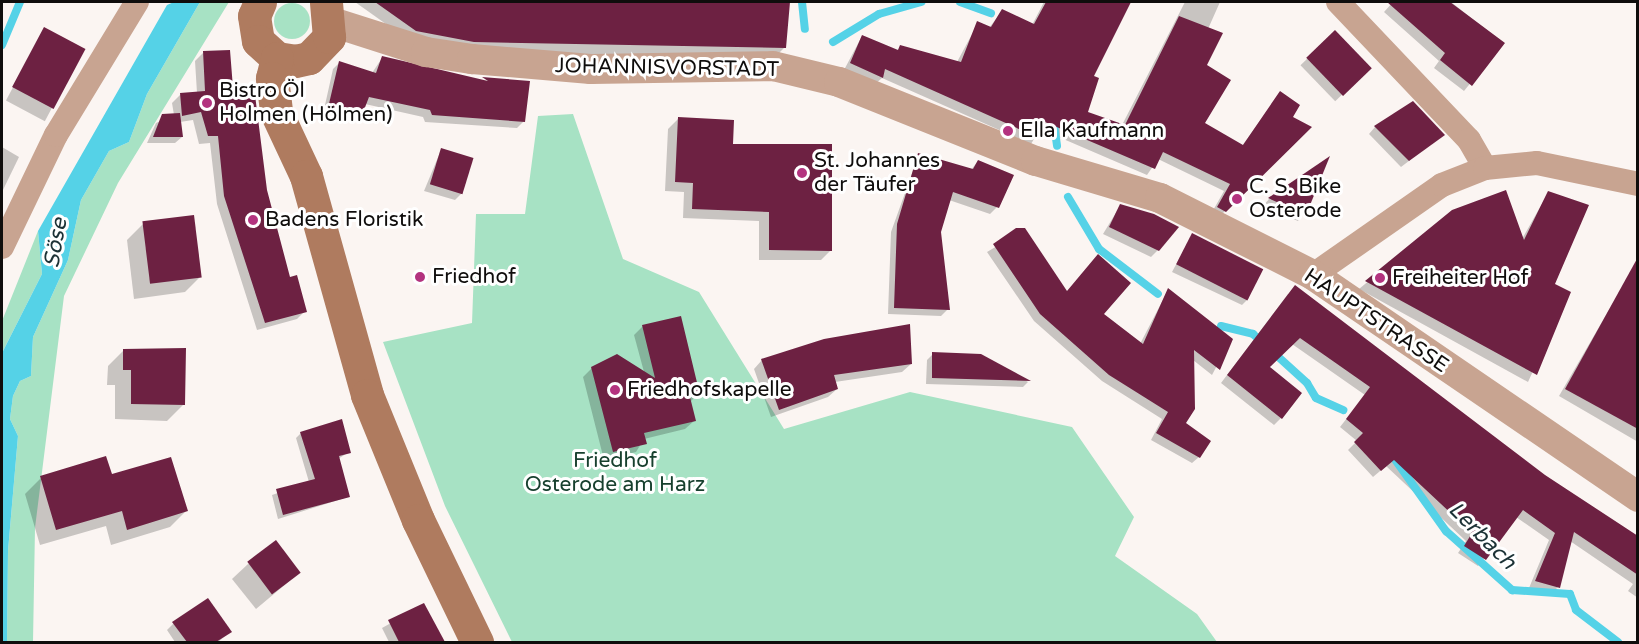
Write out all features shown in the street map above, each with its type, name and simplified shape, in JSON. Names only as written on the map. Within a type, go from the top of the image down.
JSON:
[{"type":"main road","points":[[260,2],[254,29],[258,41],[286,60]]},
{"type":"main road","points":[[329,12],[321,49],[286,60],[272,78],[276,112],[306,176],[367,395],[418,520],[477,642]]},
{"type":"street","points":[[2,247],[56,135],[137,2]]},
{"type":"street","points":[[1338,2],[1469,140],[1485,168]]},
{"type":"street","name":"JOHANNISVORSTADT","points":[[329,12],[426,52],[484,60],[591,69],[773,66],[839,82],[1063,168]]},
{"type":"street","points":[[1314,275],[1442,185],[1485,168],[1537,163],[1638,184]]},
{"type":"street","name":"HAUPTSTRASSE","points":[[1063,168],[1160,198],[1314,275],[1638,497]]},
{"type":"green space","points":[[200,2],[229,2],[118,183],[64,296],[35,528],[33,642],[7,642],[8,551],[18,436],[10,419],[13,396],[20,381],[31,376],[33,337],[68,260],[81,200],[109,151],[129,142],[147,94]]},
{"type":"green space","points":[[292,3],[305,8],[310,21],[305,34],[292,39],[279,34],[274,21],[279,8]]},
{"type":"green space","name":"Friedhof Osterode am Harz","points":[[573,114],[623,259],[699,292],[784,429],[910,392],[1072,427],[1134,517],[1115,556],[1197,614],[1217,642],[512,642],[445,506],[383,342],[472,323],[476,214],[525,214],[538,116]]},
{"type":"green space","points":[[38,231],[42,274],[2,353],[2,321]]},
{"type":"water","name":"Söse","points":[[174,2],[200,2],[147,94],[129,142],[109,151],[81,200],[68,260],[33,337],[31,376],[20,381],[13,396],[10,419],[18,436],[8,551],[7,642],[2,642],[2,353],[42,274],[38,231],[167,5]]},
{"type":"building","points":[[375,2],[790,2],[786,48],[474,42],[416,31]]},
{"type":"building","points":[[1046,2],[1131,2],[1094,76],[1099,78],[1088,112],[1125,125],[1179,16],[1223,33],[1207,65],[1231,80],[1205,123],[1243,145],[1280,91],[1300,105],[1293,117],[1312,127],[1226,212],[1217,207],[1230,184],[1163,152],[1155,169],[1045,122],[1039,138],[885,69],[883,78],[850,63],[862,35],[898,50],[900,45],[961,62],[977,21],[991,27],[1002,9],[1034,24]]},
{"type":"building","points":[[1387,2],[1450,2],[1505,43],[1472,86],[1440,60],[1445,53]]},
{"type":"building","points":[[44,27],[85,49],[54,109],[12,87]]},
{"type":"building","points":[[1335,30],[1372,68],[1343,96],[1306,58]]},
{"type":"building","points":[[230,50],[233,88],[254,87],[267,190],[290,277],[297,275],[307,312],[265,323],[224,196],[218,136],[208,136],[201,112],[182,116],[180,93],[205,91],[203,51]]},
{"type":"building","points":[[382,56],[488,81],[482,77],[530,81],[525,122],[432,115],[430,110],[369,97],[364,110],[328,108],[339,61],[376,73]]},
{"type":"building","points":[[1413,101],[1445,135],[1409,161],[1374,126]]},
{"type":"building","points":[[180,113],[183,137],[153,137],[162,114]]},
{"type":"building","points":[[678,117],[734,120],[733,144],[832,144],[832,251],[769,250],[769,212],[692,209],[693,183],[675,182]]},
{"type":"building","points":[[441,148],[474,158],[462,194],[430,184]]},
{"type":"building","points":[[918,153],[973,169],[978,160],[1014,175],[999,208],[953,192],[941,232],[950,310],[894,308],[897,224]]},
{"type":"building","points":[[1330,156],[1306,215],[1268,198]]},
{"type":"building","points":[[1506,190],[1524,240],[1548,191],[1589,205],[1555,284],[1571,292],[1537,375],[1365,281],[1452,210]]},
{"type":"building","points":[[1120,204],[1154,214],[1179,227],[1159,251],[1109,227]]},
{"type":"building","points":[[194,215],[202,278],[150,284],[142,221]]},
{"type":"building","points":[[1016,228],[1025,228],[1067,291],[1098,254],[1131,283],[1104,314],[1143,344],[1168,288],[1233,339],[1220,370],[1194,350],[1195,409],[1186,423],[1211,441],[1200,458],[1156,433],[1168,412],[1109,375],[1040,314],[993,244]]},
{"type":"building","points":[[1192,233],[1263,269],[1247,301],[1176,264]]},
{"type":"building","points":[[1638,257],[1638,429],[1565,389]]},
{"type":"building","points":[[1295,285],[1545,475],[1638,536],[1638,575],[1574,532],[1560,588],[1535,581],[1555,533],[1523,510],[1486,560],[1464,546],[1472,533],[1394,460],[1381,471],[1354,442],[1363,433],[1346,419],[1370,387],[1300,338],[1270,367],[1302,393],[1282,419],[1227,375]]},
{"type":"building","points":[[681,316],[700,395],[690,397],[696,421],[644,433],[647,444],[613,452],[591,367],[617,354],[655,378],[642,325]]},
{"type":"building","points":[[910,324],[912,364],[834,375],[838,389],[779,410],[761,359],[824,339]]},
{"type":"building","points":[[186,348],[185,405],[131,404],[131,370],[123,370],[123,349]]},
{"type":"building","points":[[932,352],[981,354],[1031,381],[932,378]]},
{"type":"building","points":[[342,419],[351,453],[339,456],[350,497],[283,515],[276,489],[315,479],[300,432]]},
{"type":"building","points":[[106,456],[112,474],[171,457],[188,511],[127,530],[122,511],[56,530],[40,476]]},
{"type":"building","points":[[276,540],[301,573],[272,594],[247,562]]},
{"type":"building","points":[[208,598],[232,632],[216,642],[187,642],[172,622]]},
{"type":"building","points":[[424,603],[445,642],[399,642],[388,620]]},
{"type":"waterway","points":[[2,45],[20,2]]},
{"type":"waterway","name":"Lerbach","points":[[802,2],[805,29]]},
{"type":"waterway","name":"Lerbach","points":[[833,42],[879,14],[921,2]]},
{"type":"waterway","name":"Lerbach","points":[[960,2],[991,13]]},
{"type":"waterway","name":"Lerbach","points":[[1053,117],[1057,146]]},
{"type":"waterway","name":"Lerbach","points":[[1068,197],[1099,249],[1158,294]]},
{"type":"waterway","name":"Lerbach","points":[[1221,326],[1253,334],[1307,383],[1316,398],[1343,410]]},
{"type":"waterway","name":"Lerbach","points":[[1391,454],[1446,531],[1512,590],[1570,594],[1576,610],[1618,642]]},
{"type":"place","name":"Bistro Öl Holmen (Hölmen)","points":[[207,103]]},
{"type":"place","name":"Ella Kaufmann","points":[[1008,131]]},
{"type":"place","name":"St. Johannes der Täufer","points":[[802,173]]},
{"type":"place","name":"C. S. Bike Osterode","points":[[1237,199]]},
{"type":"place","name":"Badens Floristik","points":[[253,220]]},
{"type":"place","name":"Friedhof","points":[[420,277]]},
{"type":"place","name":"Freiheiter Hof","points":[[1380,278]]},
{"type":"place","name":"Friedhofskapelle","points":[[615,390]]}]
